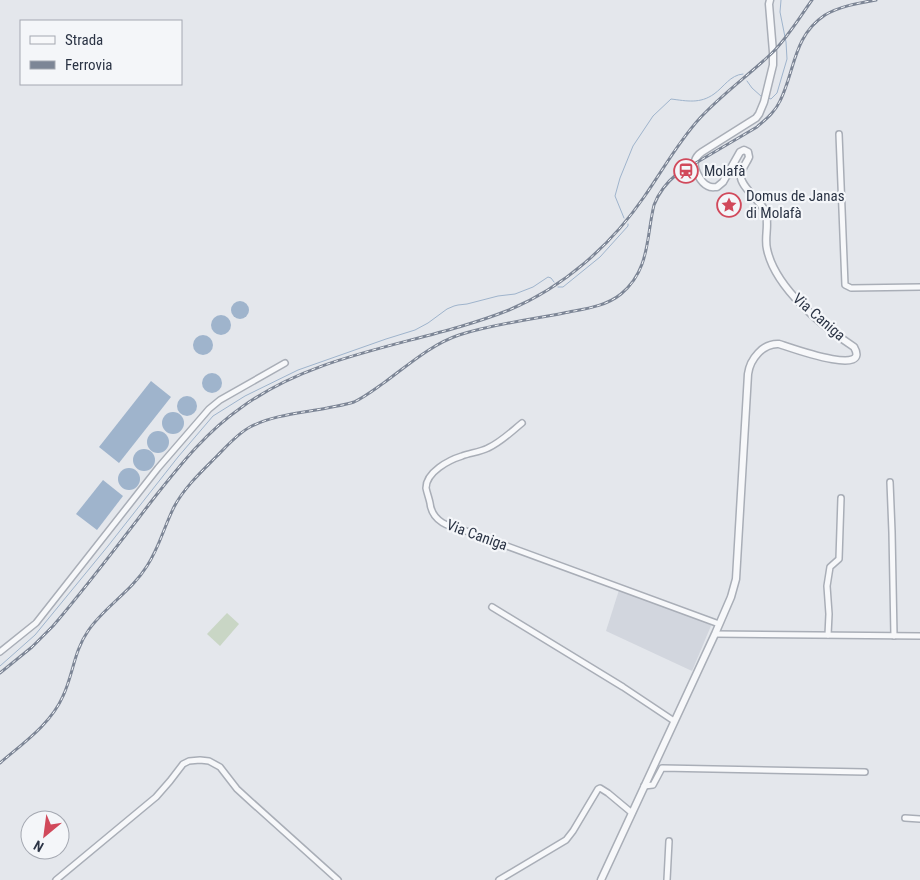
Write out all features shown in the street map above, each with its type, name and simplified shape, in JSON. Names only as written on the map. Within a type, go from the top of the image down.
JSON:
[{"type":"street","name":"Via Caniga","points":[[601,880],[731,597],[736,579],[748,374],[751,363],[768,345],[775,343],[808,354],[838,360],[852,360],[856,354],[854,347],[832,332],[792,294],[775,271],[766,248],[767,219],[765,211],[741,178],[741,173],[749,156],[748,152],[745,150],[740,152],[722,182],[716,187],[706,184],[697,173],[694,164],[698,156],[708,147],[760,114],[774,65],[769,11],[770,0]]},
{"type":"street","points":[[839,134],[845,285],[851,288],[920,287]]},
{"type":"street","points":[[0,652],[36,623],[158,468],[204,413],[220,400],[285,364]]},
{"type":"street","name":"Via Caniga","points":[[522,423],[489,448],[453,460],[432,474],[426,487],[430,506],[438,520],[453,528],[466,531],[719,624]]},
{"type":"street","points":[[890,482],[894,636]]},
{"type":"street","points":[[828,635],[827,586],[830,567],[839,559],[841,498]]},
{"type":"street","points":[[492,607],[674,721]]},
{"type":"street","points":[[715,634],[920,636]]},
{"type":"street","points":[[56,880],[156,797],[183,764],[189,761],[200,760],[209,761],[220,767],[249,800],[338,880]]},
{"type":"street","points":[[644,786],[653,785],[662,768],[865,772]]},
{"type":"street","points":[[499,880],[566,840],[598,789],[600,788],[608,792],[632,812]]},
{"type":"street","points":[[904,818],[920,819]]},
{"type":"street","points":[[667,880],[669,841]]},
{"type":"shaded area","points":[[619,590],[713,621],[692,671],[606,631]]},
{"type":"green space","points":[[227,613],[239,624],[220,646],[207,634]]},
{"type":"water","points":[[240,301],[246,304],[249,310],[246,316],[240,319],[234,316],[231,310],[234,304]]},
{"type":"water","points":[[217,315],[225,315],[231,321],[231,329],[225,335],[217,335],[211,329],[211,321]]},
{"type":"water","points":[[199,335],[207,335],[213,341],[213,349],[207,355],[199,355],[193,349],[193,341]]},
{"type":"water","points":[[212,373],[219,376],[222,383],[219,390],[212,393],[205,390],[202,383],[205,376]]},
{"type":"water","points":[[151,381],[171,397],[119,463],[99,447]]},
{"type":"water","points":[[183,396],[191,396],[197,402],[197,410],[191,416],[183,416],[177,410],[177,402]]},
{"type":"water","points":[[173,412],[181,415],[184,423],[181,431],[173,434],[165,431],[162,423],[165,415]]},
{"type":"water","points":[[158,431],[166,434],[169,442],[166,450],[158,453],[150,450],[147,442],[150,434]]},
{"type":"water","points":[[144,449],[152,452],[155,460],[152,468],[144,471],[136,468],[133,460],[136,452]]},
{"type":"water","points":[[129,468],[139,475],[140,479],[133,489],[129,490],[119,483],[118,479],[125,469]]},
{"type":"water","points":[[103,480],[123,496],[97,530],[76,514]]},
{"type":"waterway","points":[[768,98],[771,99],[777,93],[787,59],[786,42],[780,12],[781,0]]},
{"type":"waterway","points":[[624,218],[615,196],[620,178],[633,146],[653,116],[671,99],[693,101],[704,99],[714,94],[734,77],[743,74]]},
{"type":"waterway","points":[[747,81],[762,97]]},
{"type":"waterway","points":[[558,287],[563,287],[600,257],[628,224]]},
{"type":"waterway","points":[[0,666],[35,635],[213,416],[245,396],[298,370],[415,330],[454,306],[515,294],[533,287],[548,277],[554,282]]},
{"type":"railway","points":[[0,673],[32,647],[53,626],[184,461],[205,438],[242,407],[273,388],[338,360],[476,322],[509,310],[549,289],[585,263],[617,232],[631,215],[692,127],[717,101],[778,47],[812,0]]},
{"type":"railway","points":[[0,763],[35,733],[51,716],[63,696],[83,639],[88,631],[94,622],[141,575],[155,552],[174,507],[183,493],[236,437],[250,427],[268,420],[354,402],[370,393],[430,349],[459,335],[498,325],[586,309],[601,305],[621,294],[630,285],[642,264],[654,205],[666,184],[677,174],[757,127],[770,115],[778,105],[785,90],[796,55],[814,23],[837,9],[876,0]]},
{"type":"place","name":"Molafà","points":[[686,171]]},
{"type":"place","name":"Domus de Janas di Molafà","points":[[729,205]]}]
